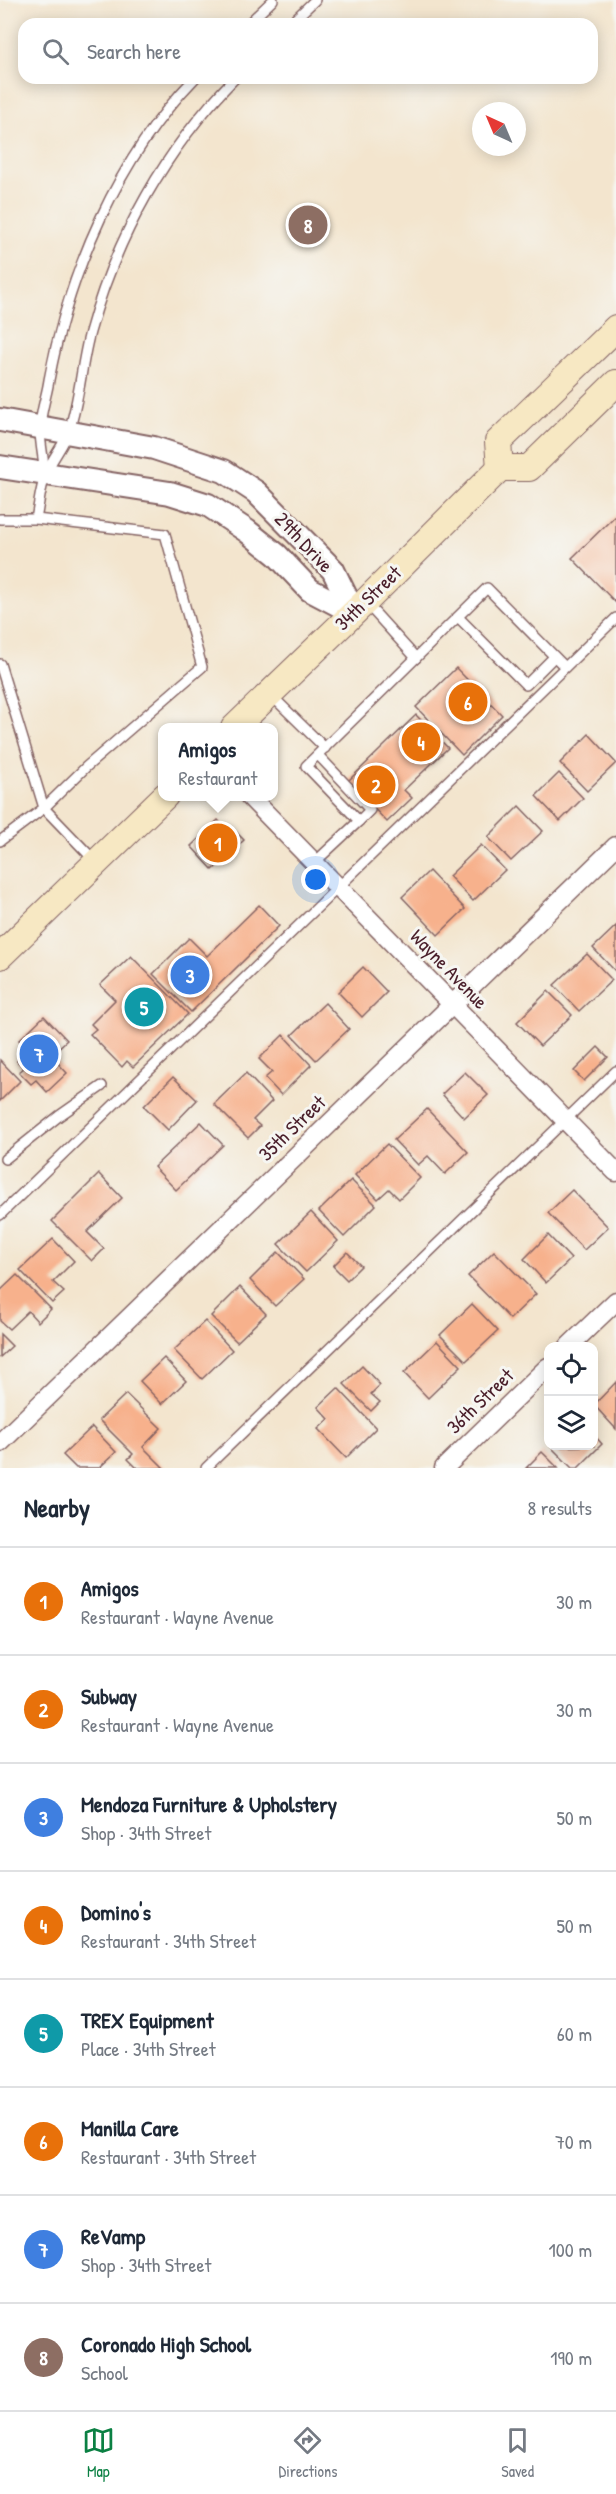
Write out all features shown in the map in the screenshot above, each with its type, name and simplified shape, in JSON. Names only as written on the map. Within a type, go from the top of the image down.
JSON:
[{"type":"main road","points":[[616,328],[498,442],[500,468],[529,468],[616,383]]},
{"type":"main road","name":"34th Street","points":[[239,723],[500,468]]},
{"type":"main road","points":[[0,956],[160,801]]},
{"type":"street","name":"29th Drive","points":[[0,420],[154,448],[224,471],[256,492],[333,570],[360,607]]},
{"type":"street","name":"29th Drive","points":[[0,466],[45,475],[170,493],[208,505],[247,531],[277,555],[310,590],[360,607]]},
{"type":"street","name":"Wayne Avenue","points":[[254,801],[616,1172]]},
{"type":"street","name":"35th Street","points":[[0,1443],[616,846]]},
{"type":"street","points":[[574,1342],[616,1301]]},
{"type":"street","name":"36th Street","points":[[444,1468],[544,1372]]},
{"type":"lane","points":[[254,18],[273,0]]},
{"type":"lane","points":[[297,18],[315,0]]},
{"type":"lane","points":[[45,475],[40,428],[57,336],[96,230],[132,163],[190,84]]},
{"type":"lane","points":[[36,519],[45,475],[69,431],[97,307],[128,231],[162,170],[190,129],[230,84]]},
{"type":"lane","points":[[0,519],[36,519],[165,534],[202,667],[86,767],[44,808],[0,841]]},
{"type":"lane","points":[[359,821],[306,766],[487,588],[565,667]]},
{"type":"lane","points":[[360,607],[416,658]]},
{"type":"lane","points":[[458,617],[526,685],[554,657]]},
{"type":"lane","points":[[0,1215],[616,618]]},
{"type":"lane","points":[[0,664],[44,808],[96,862]]},
{"type":"lane","points":[[269,693],[370,810],[314,863]]},
{"type":"lane","points":[[206,1468],[616,1071]]},
{"type":"lane","points":[[2,1160],[102,1086]]},
{"type":"building","points":[[616,515],[616,603],[572,558]]},
{"type":"building","points":[[456,668],[502,715],[462,755],[416,707]]},
{"type":"building","points":[[416,715],[448,748],[404,790],[412,798],[387,822],[348,781]]},
{"type":"building","points":[[589,734],[616,763],[587,791],[560,763]]},
{"type":"building","points":[[559,773],[583,798],[560,821],[536,796]]},
{"type":"building","points":[[519,806],[543,831],[511,861],[488,837]]},
{"type":"building","points":[[218,820],[227,830],[231,827],[244,840],[213,870],[191,846]]},
{"type":"building","points":[[481,845],[505,870],[473,901],[449,876]]},
{"type":"building","points":[[429,871],[465,909],[438,935],[402,897]]},
{"type":"building","points":[[259,905],[279,926],[191,1012],[153,974],[189,938],[207,956]]},
{"type":"building","points":[[616,926],[616,972],[593,948]]},
{"type":"building","points":[[587,954],[612,980],[579,1011],[554,985]]},
{"type":"building","points":[[131,956],[188,1014],[133,1067],[127,1061],[122,1067],[90,1034],[96,1029],[91,1024],[115,1000],[100,985]]},
{"type":"building","points":[[363,967],[387,992],[362,1017],[338,992]]},
{"type":"building","points":[[548,991],[572,1015],[540,1046],[517,1022]]},
{"type":"building","points":[[325,1003],[349,1029],[316,1060],[292,1035]]},
{"type":"building","points":[[44,1016],[67,1040],[53,1053],[56,1055],[53,1058],[67,1073],[47,1092],[36,1080],[31,1084],[19,1072],[24,1068],[17,1061],[29,1050],[19,1040]]},
{"type":"building","points":[[283,1035],[311,1065],[281,1095],[265,1078],[272,1072],[259,1059]]},
{"type":"building","points":[[598,1047],[608,1057],[584,1081],[574,1071]]},
{"type":"building","points":[[0,1060],[20,1081],[0,1101]]},
{"type":"building","points":[[465,1072],[488,1095],[464,1118],[442,1094]]},
{"type":"building","points":[[246,1073],[272,1101],[253,1120],[260,1126],[248,1138],[214,1104]]},
{"type":"building","points":[[173,1077],[197,1100],[168,1130],[144,1106]]},
{"type":"building","points":[[427,1109],[468,1152],[445,1174],[428,1156],[418,1165],[394,1140]]},
{"type":"building","points":[[201,1122],[223,1145],[176,1190],[154,1167]]},
{"type":"building","points":[[387,1144],[420,1178],[399,1199],[389,1189],[378,1199],[355,1175]]},
{"type":"building","points":[[99,1174],[122,1198],[87,1232],[104,1249],[92,1261],[52,1221]]},
{"type":"building","points":[[351,1180],[376,1205],[344,1237],[319,1211]]},
{"type":"building","points":[[572,1190],[608,1227],[584,1250],[548,1213]]},
{"type":"building","points":[[311,1212],[338,1241],[306,1272],[278,1244]]},
{"type":"building","points":[[548,1235],[571,1259],[546,1283],[524,1259]]},
{"type":"building","points":[[53,1239],[74,1261],[53,1282],[64,1292],[52,1303],[20,1270]]},
{"type":"building","points":[[494,1251],[536,1294],[510,1319],[468,1276]]},
{"type":"building","points":[[278,1252],[304,1279],[275,1306],[250,1280]]},
{"type":"building","points":[[347,1252],[361,1266],[347,1280],[333,1266]]},
{"type":"building","points":[[17,1275],[51,1309],[38,1322],[28,1311],[9,1329],[0,1321],[0,1291]]},
{"type":"building","points":[[240,1287],[266,1314],[237,1342],[211,1316]]},
{"type":"building","points":[[472,1304],[498,1331],[466,1361],[440,1335]]},
{"type":"building","points":[[205,1321],[232,1350],[202,1379],[174,1350]]},
{"type":"building","points":[[0,1334],[12,1346],[0,1357]]},
{"type":"building","points":[[437,1341],[461,1366],[428,1398],[404,1373]]},
{"type":"building","points":[[164,1358],[186,1381],[162,1404],[140,1381]]},
{"type":"building","points":[[362,1366],[380,1385],[371,1394],[380,1402],[371,1411],[344,1384]]},
{"type":"building","points":[[616,1382],[616,1429],[598,1409],[598,1401]]},
{"type":"building","points":[[338,1388],[376,1428],[346,1458],[318,1429],[329,1419],[318,1407]]},
{"type":"building","points":[[126,1394],[161,1428],[143,1447],[164,1468],[137,1468],[128,1459],[133,1454],[99,1420]]},
{"type":"building","points":[[92,1427],[116,1452],[99,1468],[76,1468],[63,1455]]},
{"type":"building","points":[[554,1450],[596,1450],[578,1468],[572,1468]]},
{"type":"building","points":[[542,1452],[558,1468],[526,1468]]},
{"type":"place","name":"Coronado High School","points":[[308,225]]},
{"type":"place","name":"Manilla Care","points":[[468,702]]},
{"type":"place","name":"Domino's","points":[[421,742]]},
{"type":"place","name":"Subway","points":[[376,785]]},
{"type":"place","name":"Amigos","points":[[218,843]]},
{"type":"place","name":"Mendoza Furniture & Upholstery","points":[[190,975]]},
{"type":"place","name":"TREX Equipment","points":[[144,1007]]},
{"type":"place","name":"ReVamp","points":[[39,1054]]}]
